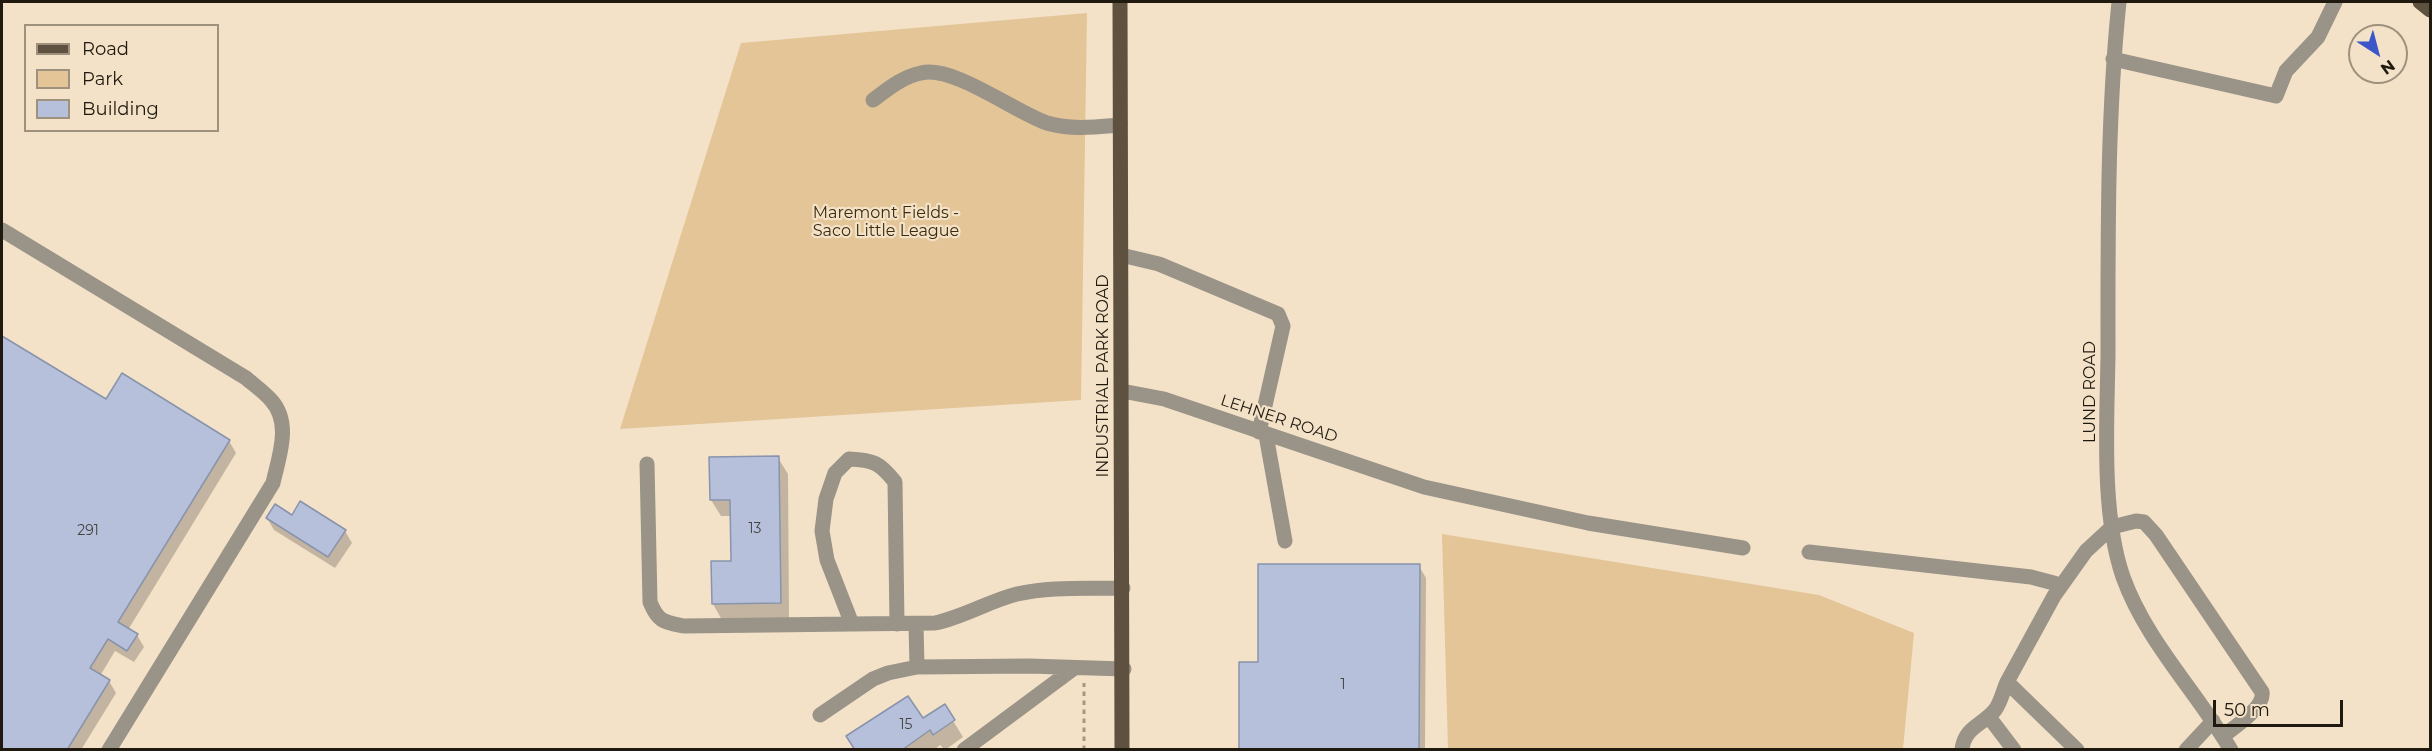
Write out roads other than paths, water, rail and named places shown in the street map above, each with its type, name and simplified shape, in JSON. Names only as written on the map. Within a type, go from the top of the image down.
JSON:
[{"type":"main road","name":"INDUSTRIAL PARK ROAD","points":[[1119,2],[1124,669],[1122,750]]},
{"type":"main road","points":[[2420,2],[2430,10]]},
{"type":"street","name":"LUND ROAD","points":[[2119,2],[2109,129],[2107,451],[2112,527],[2118,558],[2133,601],[2166,655],[2227,743]]},
{"type":"street","points":[[2113,59],[2276,96],[2286,71],[2318,37],[2336,2]]},
{"type":"street","points":[[873,100],[905,78],[922,72],[935,72],[959,78],[1007,105],[1048,123],[1077,128],[1120,126]]},
{"type":"street","points":[[2,230],[246,378],[279,410],[283,446],[273,483],[108,750]]},
{"type":"street","points":[[1120,255],[1159,264],[1278,314],[1283,326],[1262,433],[1285,541]]},
{"type":"street","name":"LEHNER ROAD","points":[[1122,391],[1164,399],[1424,487],[1588,523],[1743,548]]},
{"type":"street","points":[[852,624],[827,560],[822,531],[826,499],[832,481],[849,459],[867,460],[883,466],[895,482],[897,624]]},
{"type":"street","points":[[648,464],[650,602],[656,616],[667,623],[684,626],[916,624],[951,620],[1018,594],[1045,590],[1123,588]]},
{"type":"street","points":[[1962,750],[1967,733],[1997,708],[2007,682],[2061,585],[2086,550],[2112,527],[2136,521],[2144,522],[2156,535],[2262,692],[2263,698],[2259,706],[2227,743]]},
{"type":"street","points":[[1809,552],[2031,577],[2061,585]]},
{"type":"street","points":[[916,624],[917,667]]},
{"type":"street","points":[[820,715],[873,680],[888,673],[917,667],[1029,666],[1124,669]]},
{"type":"street","points":[[964,750],[1079,669]]},
{"type":"street","points":[[2007,682],[2078,750]]},
{"type":"street","points":[[1989,717],[2014,750]]},
{"type":"street","points":[[2186,750],[2213,721]]},
{"type":"park label","name":"Maremont Fields - Saco Little League","points":[[886,222]]}]
